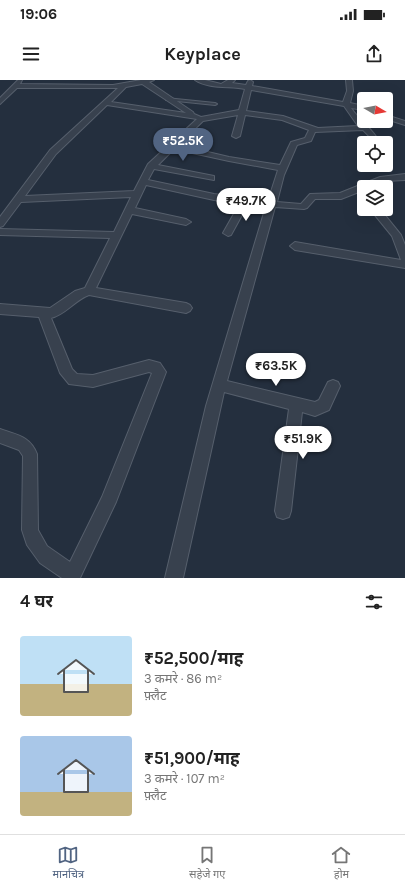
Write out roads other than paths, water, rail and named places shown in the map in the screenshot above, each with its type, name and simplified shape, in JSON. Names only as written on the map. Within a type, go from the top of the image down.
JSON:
[{"type":"street","points":[[0,102],[21,80]]},
{"type":"street","points":[[198,80],[218,86],[230,82],[249,89],[357,107]]},
{"type":"street","points":[[236,136],[249,89],[250,82],[248,80]]},
{"type":"street","points":[[349,80],[350,92],[346,105],[357,121]]},
{"type":"street","points":[[15,86],[123,86],[148,81],[167,98],[199,118]]},
{"type":"street","points":[[0,224],[20,199],[53,152],[123,86]]},
{"type":"street","points":[[138,108],[167,98]]},
{"type":"street","points":[[105,103],[199,118],[242,112],[283,118],[313,129],[365,128],[372,136]]},
{"type":"street","points":[[89,291],[151,166],[199,118]]},
{"type":"street","points":[[393,119],[405,123]]},
{"type":"street","points":[[174,578],[209,422],[283,168],[294,144],[308,139],[313,129]]},
{"type":"street","points":[[171,146],[224,158],[283,168]]},
{"type":"street","points":[[151,166],[211,178]]},
{"type":"street","points":[[381,180],[405,177]]},
{"type":"street","points":[[143,182],[214,197],[302,206],[313,196],[332,197],[357,191]]},
{"type":"street","points":[[20,199],[137,194]]},
{"type":"street","points":[[228,233],[245,201]]},
{"type":"street","points":[[128,210],[186,222]]},
{"type":"street","points":[[380,216],[396,235],[405,257]]},
{"type":"street","points":[[0,232],[116,235]]},
{"type":"street","points":[[295,246],[405,264]]},
{"type":"street","points":[[0,309],[52,313],[59,310],[79,294],[89,291],[186,308]]},
{"type":"street","points":[[0,436],[24,445],[30,454],[30,530],[37,550],[72,576],[108,502],[159,372],[155,367],[149,366],[93,381],[74,380],[67,373],[43,313]]},
{"type":"street","points":[[219,385],[310,409],[320,408],[324,405],[333,386]]},
{"type":"street","points":[[283,511],[296,405]]},
{"type":"lane","points":[[167,98],[215,104]]}]
